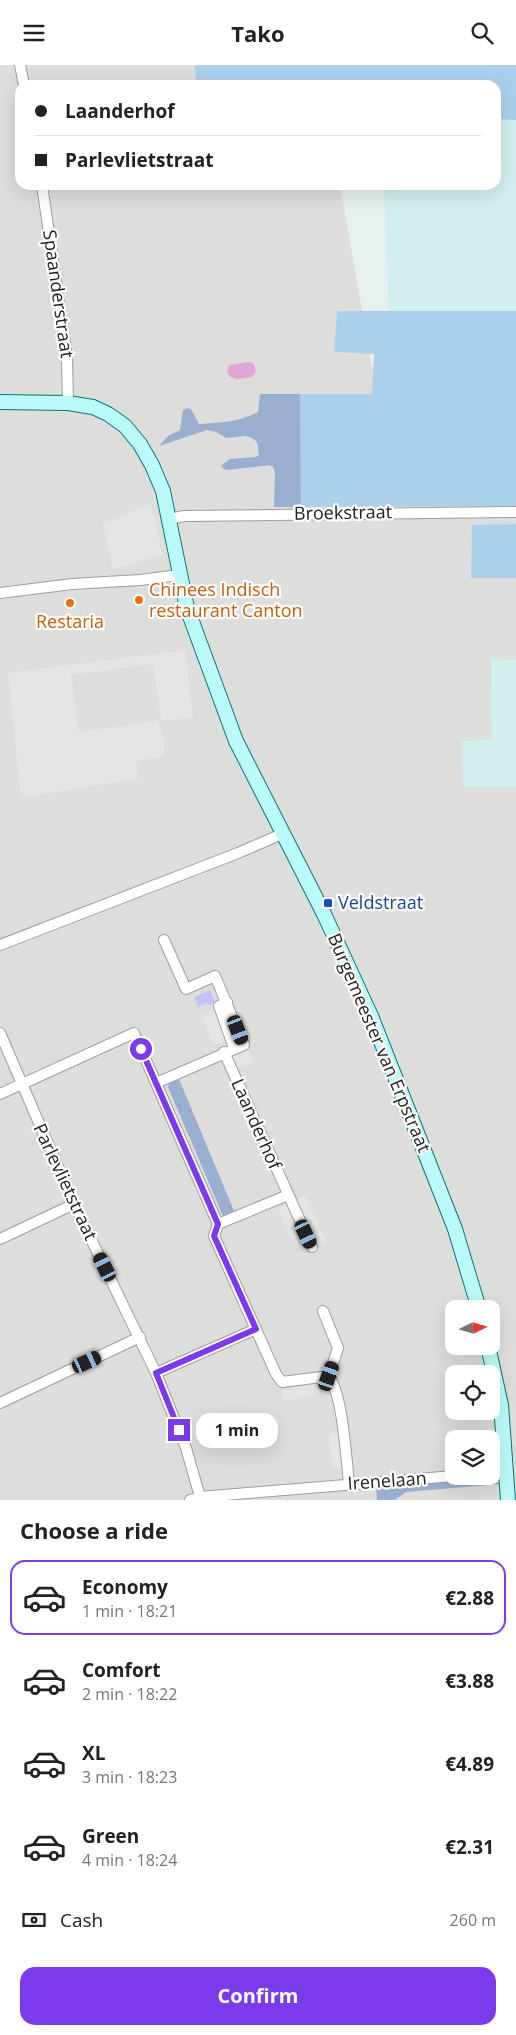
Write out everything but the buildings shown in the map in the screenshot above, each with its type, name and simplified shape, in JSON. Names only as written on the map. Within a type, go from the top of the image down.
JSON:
[{"type":"street","points":[[20,65],[23,80]]},
{"type":"street","name":"Spaanderstraat","points":[[43,190],[67,357],[68,403]]},
{"type":"street","name":"Burgemeester van Erpstraat","points":[[0,403],[68,403],[92,407],[108,414],[125,426],[140,444],[152,465],[163,491],[170,519],[179,575],[187,608],[236,741],[324,915],[371,1016],[455,1229],[476,1300]]},
{"type":"street","name":"Broekstraat","points":[[170,519],[184,516],[516,512]]},
{"type":"street","points":[[0,593],[72,584],[140,580],[179,575]]},
{"type":"street","points":[[0,945],[282,834]]},
{"type":"street","points":[[156,1083],[244,1045],[227,1002],[214,976],[186,989],[164,940]]},
{"type":"street","name":"Parlevlietstraat","points":[[0,1033],[74,1204],[156,1373],[186,1448],[195,1498]]},
{"type":"street","points":[[0,1094],[134,1033],[218,1224],[214,1236],[276,1374],[282,1382],[329,1376]]},
{"type":"street","name":"Laanderhof","points":[[229,1050],[288,1195],[312,1247]]},
{"type":"street","points":[[218,1224],[288,1195]]},
{"type":"street","points":[[0,1239],[74,1204]]},
{"type":"street","points":[[323,1311],[338,1348],[329,1376],[333,1383],[343,1424],[349,1483]]},
{"type":"street","points":[[156,1373],[256,1329]]},
{"type":"street","points":[[0,1403],[140,1337]]},
{"type":"street","points":[[490,1355],[501,1405],[508,1500]]},
{"type":"street","points":[[500,1472],[506,1471]]},
{"type":"street","name":"Irenelaan","points":[[195,1498],[349,1483],[445,1477]]},
{"type":"shaded area","points":[[0,65],[200,65],[199,80],[15,80],[15,190],[341,190],[376,389],[285,497],[516,502],[516,1500],[0,1500]]},
{"type":"shaded area","points":[[195,65],[516,65],[516,120],[501,119],[501,80],[196,80]]},
{"type":"shaded area","points":[[501,119],[516,120],[516,311],[389,312],[384,190],[501,190]]},
{"type":"shaded area","points":[[337,311],[516,311],[516,506],[301,507],[300,394],[372,394],[374,354],[334,352]]},
{"type":"shaded area","points":[[253,363],[256,371],[252,377],[238,379],[230,377],[227,371],[229,365]]},
{"type":"shaded area","points":[[260,394],[300,394],[301,507],[274,507],[275,474],[273,467],[270,465],[228,470],[221,466],[230,459],[256,457],[259,455],[257,442],[252,438],[246,436],[226,438],[216,432],[207,430],[159,446],[168,436],[180,430],[183,410],[191,409],[199,424],[237,420],[258,412]]},
{"type":"shaded area","points":[[150,504],[162,555],[113,569],[103,524]]},
{"type":"shaded area","points":[[516,524],[516,578],[471,578],[472,525]]},
{"type":"shaded area","points":[[185,650],[193,717],[161,721],[153,664],[71,675],[79,732],[158,721],[163,735],[165,756],[136,761],[139,778],[21,798],[8,673]]},
{"type":"shaded area","points":[[491,657],[501,660],[516,660],[516,787],[463,787],[462,741],[492,739]]},
{"type":"shaded area","points":[[210,990],[215,1002],[198,1007],[194,997]]},
{"type":"shaded area","points":[[228,1003],[254,1063],[238,1069],[224,1041],[214,1045],[201,1016]]},
{"type":"shaded area","points":[[179,1079],[234,1211],[223,1216],[168,1087],[170,1082]]},
{"type":"shaded area","points":[[305,1195],[326,1241],[310,1249],[303,1233],[292,1239],[278,1208]]},
{"type":"shaded area","points":[[316,1383],[318,1393],[284,1401],[282,1391]]},
{"type":"shaded area","points":[[339,1433],[342,1468],[332,1468],[329,1434]]},
{"type":"shaded area","points":[[445,1479],[445,1485],[488,1485],[406,1492],[395,1500],[377,1500],[376,1485]]},
{"type":"place","name":"Chinees Indisch restaurant Canton","points":[[139,600]]},
{"type":"place","name":"Restaria","points":[[70,603]]},
{"type":"place","name":"Veldstraat","points":[[328,903]]},
{"type":"route","points":[[141,1049],[218,1224],[214,1236],[256,1329],[156,1373],[179,1430]]}]
